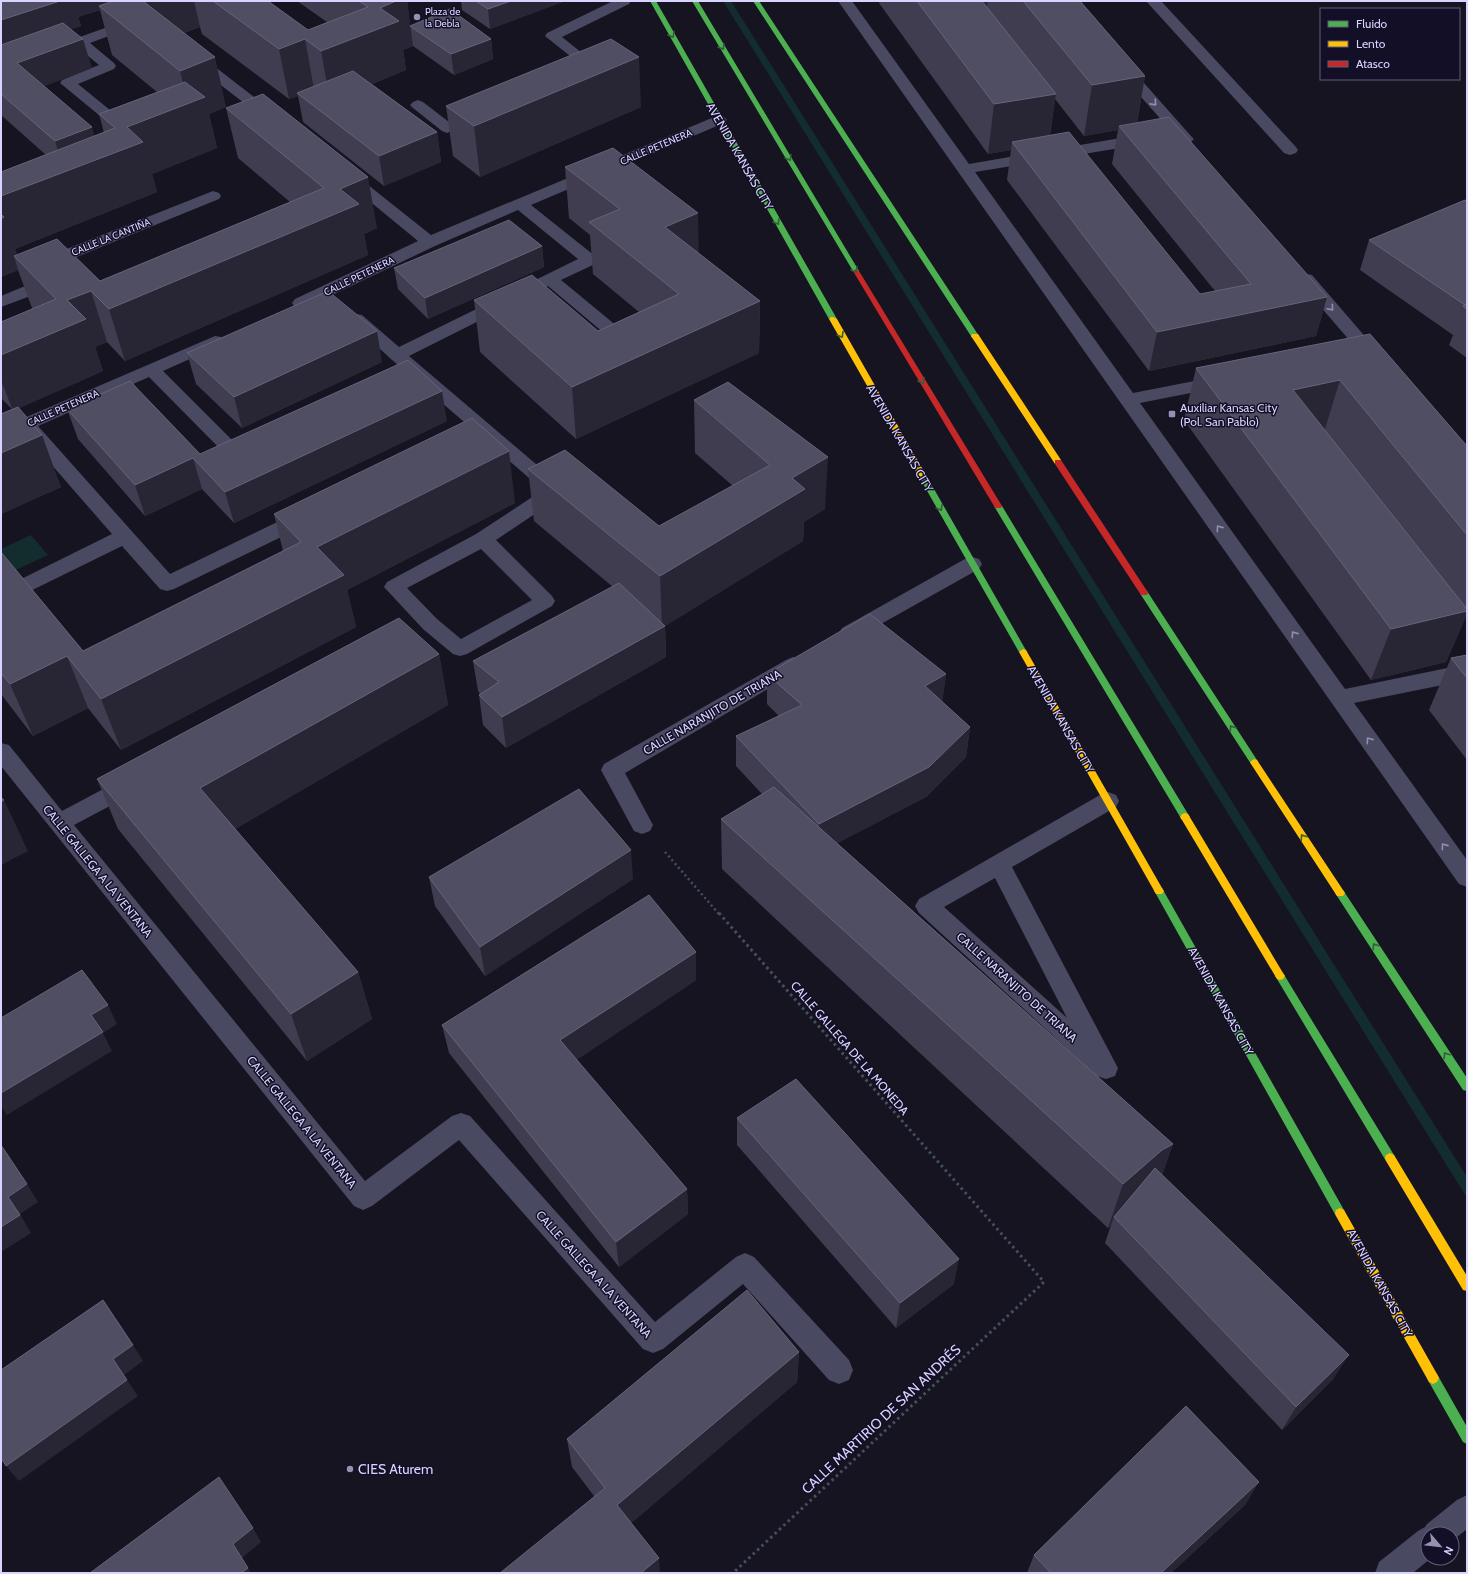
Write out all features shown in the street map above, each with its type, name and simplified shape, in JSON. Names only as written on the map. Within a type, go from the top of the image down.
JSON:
[{"type":"main road","name":"AVENIDA KANSAS CITY","points":[[653,1],[719,120],[1108,801],[1467,1438]]},
{"type":"main road","points":[[695,1],[1467,1286]]},
{"type":"main road","points":[[756,1],[1467,1087]]},
{"type":"street","points":[[568,75],[590,65],[552,36],[624,1]]},
{"type":"street","points":[[845,1],[1467,878]]},
{"type":"street","points":[[1153,1],[1290,150]]},
{"type":"street","points":[[1,70],[148,17]]},
{"type":"street","points":[[80,42],[109,66],[67,83],[139,141]]},
{"type":"street","points":[[186,51],[284,127]]},
{"type":"street","points":[[1114,58],[1168,135],[1196,151]]},
{"type":"street","points":[[418,105],[447,128],[490,109]]},
{"type":"street","name":"CALLE PETENERA","points":[[289,309],[335,302],[429,242],[719,120]]},
{"type":"street","points":[[965,169],[1168,135]]},
{"type":"street","points":[[333,165],[400,217],[429,242]]},
{"type":"street","name":"CALLE LA CANTIÑA","points":[[1,302],[38,287],[45,264],[213,196]]},
{"type":"street","points":[[397,355],[589,260],[520,204]]},
{"type":"street","points":[[1294,265],[1363,356],[1386,372]]},
{"type":"street","points":[[550,280],[629,345]]},
{"type":"street","points":[[335,302],[397,355],[407,373],[477,432],[556,491],[483,539],[394,587],[430,624],[460,649],[545,601],[483,539]]},
{"type":"street","name":"CALLE PETENERA","points":[[1,436],[231,334]]},
{"type":"street","points":[[151,369],[238,456],[267,442]]},
{"type":"street","points":[[1128,400],[1237,379]]},
{"type":"street","points":[[26,424],[167,584],[322,508]]},
{"type":"street","points":[[1,597],[125,536]]},
{"type":"street","points":[[832,643],[972,564]]},
{"type":"street","points":[[409,635],[430,624]]},
{"type":"street","name":"CALLE NARANJITO DE TRIANA","points":[[642,825],[612,770],[811,655]]},
{"type":"street","points":[[1340,698],[1467,672]]},
{"type":"street","name":"CALLE GALLEGA A LA VENTANA","points":[[1,751],[363,1198],[461,1124],[653,1340],[745,1266],[839,1370]]},
{"type":"street","points":[[59,823],[150,774]]},
{"type":"street","points":[[999,864],[1108,801]]},
{"type":"street","name":"CALLE NARANJITO DE TRIANA","points":[[999,864],[1106,1068],[927,906],[999,864]]},
{"type":"street","points":[[1447,1526],[1467,1510]]},
{"type":"street","points":[[1390,1573],[1420,1548]]},
{"type":"path","name":"CALLE GALLEGA DE LA MONEDA","points":[[642,825],[1044,1282]]},
{"type":"path","name":"CALLE MARTIRIO DE SAN ANDRÉS","points":[[733,1573],[1044,1282]]},
{"type":"green space","points":[[723,1],[731,1],[1467,1177],[1467,1198]]},
{"type":"green space","points":[[31,535],[48,555],[1,577],[1,549]]},
{"type":"building","points":[[1,1],[60,1],[1,20]]},
{"type":"building","points":[[113,1],[143,1],[215,57],[180,71],[99,6]]},
{"type":"building","points":[[213,1],[268,1],[308,30],[368,7],[359,1],[396,1],[380,8],[399,21],[321,51],[305,39],[279,49]]},
{"type":"building","points":[[476,1],[511,1],[488,9]]},
{"type":"building","points":[[917,1],[982,1],[1056,94],[994,104]]},
{"type":"building","points":[[1023,1],[1080,1],[1145,76],[1092,85]]},
{"type":"building","points":[[450,9],[491,39],[451,54],[410,26]]},
{"type":"building","points":[[63,23],[83,39],[17,63],[92,127],[55,141],[1,94],[1,45]]},
{"type":"building","points":[[611,39],[639,57],[474,126],[446,106]]},
{"type":"building","points":[[353,71],[437,132],[379,156],[297,93]]},
{"type":"building","points":[[185,82],[205,97],[127,127],[143,142],[1,196],[1,172],[115,128],[99,114]]},
{"type":"building","points":[[263,94],[368,177],[340,189],[359,204],[109,309],[91,291],[67,300],[86,319],[1,355],[1,322],[56,299],[14,256],[57,239],[100,281],[324,188],[226,108]]},
{"type":"building","points":[[1169,117],[1327,297],[1157,332],[1012,142],[1069,132],[1200,294],[1251,284],[1119,126]]},
{"type":"building","points":[[613,148],[698,213],[665,227],[760,301],[572,387],[474,300],[532,275],[598,331],[679,294],[589,222],[620,209],[565,167]]},
{"type":"building","points":[[1465,200],[1467,202],[1467,304],[1465,305],[1369,240]]},
{"type":"building","points":[[509,220],[542,246],[425,298],[394,268]]},
{"type":"building","points":[[328,291],[377,331],[234,397],[187,353]]},
{"type":"building","points":[[1370,334],[1467,446],[1467,535],[1340,380],[1293,390],[1467,609],[1467,611],[1391,629],[1196,368]]},
{"type":"building","points":[[408,360],[442,391],[225,492],[193,458],[135,485],[67,409],[130,381],[200,454]]},
{"type":"building","points":[[728,382],[828,457],[792,478],[805,489],[660,576],[528,469],[565,450],[659,526],[770,465],[694,400]]},
{"type":"building","points":[[18,407],[42,435],[1,453],[1,414]]},
{"type":"building","points":[[472,418],[509,451],[317,547],[344,575],[101,699],[67,656],[10,684],[1,673],[1,552],[83,651],[301,542],[274,514]]},
{"type":"building","points":[[619,583],[665,626],[502,717],[479,695],[499,682],[473,661]]},
{"type":"building","points":[[870,614],[946,674],[925,686],[970,727],[929,767],[819,824],[736,736],[802,705],[767,674]]},
{"type":"building","points":[[399,618],[439,654],[200,788],[358,972],[291,1014],[97,779]]},
{"type":"building","points":[[1467,655],[1467,678],[1451,658]]},
{"type":"building","points":[[774,787],[1173,1144],[1162,1150],[1123,1184],[721,819]]},
{"type":"building","points":[[579,789],[631,850],[480,947],[429,877]]},
{"type":"building","points":[[649,895],[696,952],[560,1040],[687,1189],[616,1242],[442,1025]]},
{"type":"building","points":[[82,970],[108,1005],[91,1015],[103,1032],[1,1093],[1,1018]]},
{"type":"building","points":[[796,1079],[959,1259],[900,1303],[737,1118]]},
{"type":"building","points":[[1,1145],[27,1184],[8,1197],[20,1215],[1,1227]]},
{"type":"building","points":[[1155,1168],[1349,1355],[1296,1407],[1114,1217]]},
{"type":"building","points":[[747,1290],[799,1352],[617,1505],[659,1558],[641,1573],[500,1573],[605,1488],[567,1439]]},
{"type":"building","points":[[103,1300],[133,1345],[113,1359],[127,1380],[6,1466],[1,1458],[1,1370]]},
{"type":"building","points":[[1186,1406],[1259,1482],[1161,1573],[1051,1573],[1034,1555]]},
{"type":"building","points":[[219,1477],[253,1528],[233,1544],[248,1568],[241,1573],[90,1573]]},
{"type":"traffic: fast","points":[[653,1],[833,319]]},
{"type":"traffic: fast","points":[[695,1],[856,271]]},
{"type":"traffic: fast","points":[[756,1],[975,336]]},
{"type":"traffic: fast","points":[[922,475],[1023,652]]},
{"type":"traffic: fast","points":[[998,506],[1185,817]]},
{"type":"traffic: fast","points":[[1144,593],[1254,762]]},
{"type":"traffic: fast","points":[[1159,891],[1340,1213]]},
{"type":"traffic: fast","points":[[1340,893],[1467,1087]]},
{"type":"traffic: fast","points":[[1280,976],[1390,1158]]},
{"type":"traffic: fast","points":[[1433,1378],[1467,1438]]},
{"type":"traffic: slow","points":[[833,319],[922,475]]},
{"type":"traffic: slow","points":[[975,336],[1058,462]]},
{"type":"traffic: slow","points":[[1023,652],[1159,891]]},
{"type":"traffic: slow","points":[[1254,762],[1340,893]]},
{"type":"traffic: slow","points":[[1185,817],[1280,976]]},
{"type":"traffic: slow","points":[[1390,1158],[1467,1286]]},
{"type":"traffic: slow","points":[[1340,1213],[1433,1378]]},
{"type":"traffic: jam","points":[[856,271],[998,506]]},
{"type":"traffic: jam","points":[[1058,462],[1144,593]]},
{"type":"place","name":"Plaza de la Debla","points":[[417,17]]},
{"type":"place","name":"Auxiliar Kansas City (Pol. San Pablo)","points":[[1172,414]]},
{"type":"place","name":"CIES Aturem","points":[[350,1469]]}]
